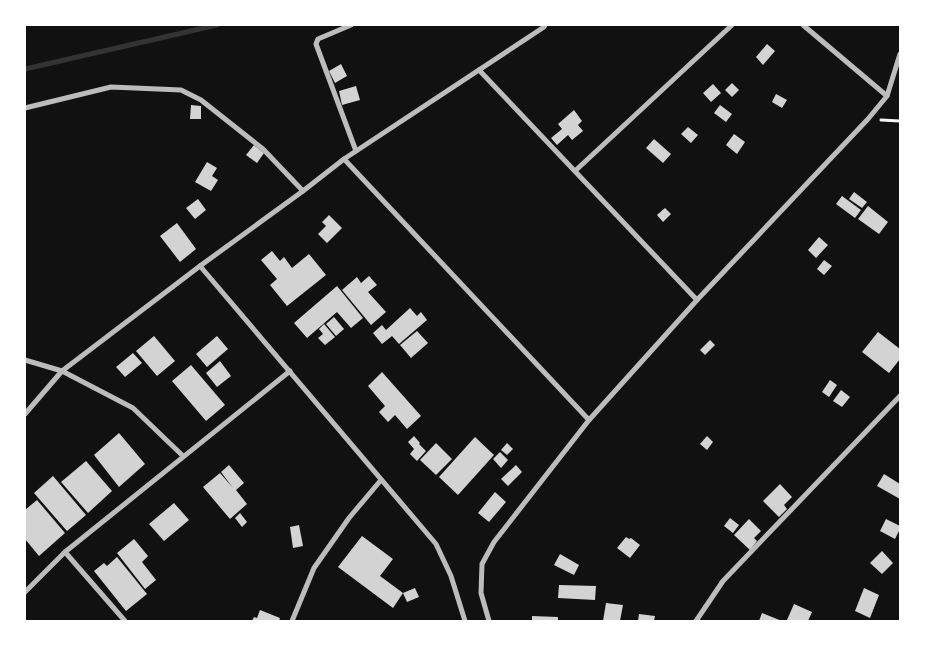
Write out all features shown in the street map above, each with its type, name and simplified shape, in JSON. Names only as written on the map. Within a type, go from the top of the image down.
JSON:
[{"type":"street","points":[[351,25],[318,39],[316,44],[356,151]]},
{"type":"street","points":[[25,414],[62,371],[200,266],[344,159],[545,25]]},
{"type":"street","points":[[575,171],[732,25]]},
{"type":"street","points":[[803,25],[887,96]]},
{"type":"street","points":[[490,621],[481,593],[482,564],[494,542],[589,420],[697,300],[868,119],[887,96],[900,54]]},
{"type":"street","points":[[479,70],[697,300]]},
{"type":"street","points":[[25,108],[111,87],[181,90],[201,100],[263,149],[303,191]]},
{"type":"street","points":[[344,159],[589,420]]},
{"type":"street","points":[[200,266],[436,544],[451,576],[465,621]]},
{"type":"street","points":[[25,360],[62,371],[133,408],[183,456]]},
{"type":"street","points":[[25,592],[65,552],[290,371]]},
{"type":"street","points":[[696,621],[723,581],[900,396]]},
{"type":"street","points":[[292,621],[314,568],[349,518],[381,480]]},
{"type":"street","points":[[65,552],[125,621]]},
{"type":"building","points":[[767,44],[775,51],[763,65],[756,57]]},
{"type":"building","points":[[341,64],[347,76],[335,83],[329,71]]},
{"type":"building","points":[[732,83],[739,90],[732,97],[725,90]]},
{"type":"building","points":[[713,84],[721,93],[711,102],[703,93]]},
{"type":"building","points":[[356,86],[360,100],[342,105],[339,91]]},
{"type":"building","points":[[776,94],[787,100],[782,108],[772,102]]},
{"type":"building","points":[[191,105],[201,106],[201,119],[190,119]]},
{"type":"building","points":[[720,105],[732,114],[726,122],[714,113]]},
{"type":"building","points":[[574,110],[582,121],[578,125],[583,131],[572,140],[568,135],[557,145],[551,138],[562,129],[558,124]]},
{"type":"building","points":[[688,127],[698,135],[691,143],[681,134]]},
{"type":"building","points":[[734,134],[745,142],[737,154],[726,145]]},
{"type":"building","points":[[654,139],[671,154],[663,163],[646,148]]},
{"type":"building","points":[[254,145],[264,153],[257,163],[246,155]]},
{"type":"building","points":[[207,162],[217,168],[212,176],[218,180],[211,191],[195,182]]},
{"type":"building","points":[[854,192],[867,202],[862,208],[849,199]]},
{"type":"building","points":[[842,196],[861,210],[855,218],[836,204]]},
{"type":"building","points":[[198,199],[206,210],[195,219],[186,208]]},
{"type":"building","points":[[868,206],[888,222],[879,234],[858,219]]},
{"type":"building","points":[[665,208],[671,214],[663,222],[657,215]]},
{"type":"building","points":[[329,215],[342,228],[327,243],[318,234],[326,226],[322,222]]},
{"type":"building","points":[[177,223],[196,249],[180,262],[160,236]]},
{"type":"building","points":[[819,237],[828,245],[816,258],[808,250]]},
{"type":"building","points":[[272,251],[280,261],[284,257],[292,268],[309,254],[326,275],[287,306],[270,285],[277,279],[261,260]]},
{"type":"building","points":[[824,260],[832,266],[824,275],[817,269]]},
{"type":"building","points":[[369,276],[377,285],[368,292],[386,312],[371,325],[342,290],[357,277],[361,283]]},
{"type":"building","points":[[337,286],[363,318],[351,328],[337,312],[307,338],[294,323]]},
{"type":"building","points":[[410,308],[417,316],[421,312],[427,320],[399,344],[392,336],[382,344],[373,333],[382,325],[386,330]]},
{"type":"building","points":[[334,317],[344,329],[336,336],[326,324]]},
{"type":"building","points":[[324,324],[335,337],[325,345],[318,338],[323,334],[319,329]]},
{"type":"building","points":[[417,331],[428,343],[411,358],[400,345]]},
{"type":"building","points":[[878,332],[900,349],[900,359],[889,373],[862,352]]},
{"type":"building","points":[[154,336],[175,361],[157,376],[136,351]]},
{"type":"building","points":[[217,336],[228,349],[207,367],[196,354]]},
{"type":"building","points":[[710,340],[715,345],[705,355],[700,350]]},
{"type":"building","points":[[133,353],[142,363],[125,377],[116,367]]},
{"type":"building","points":[[220,361],[231,376],[217,387],[206,373]]},
{"type":"building","points":[[191,365],[225,405],[206,421],[172,381]]},
{"type":"building","points":[[382,372],[421,416],[407,429],[395,415],[388,422],[379,412],[385,406],[368,386]]},
{"type":"building","points":[[830,380],[837,385],[829,397],[822,392]]},
{"type":"building","points":[[841,390],[850,397],[842,407],[833,401]]},
{"type":"building","points":[[119,433],[145,464],[119,487],[94,455]]},
{"type":"building","points":[[414,436],[426,451],[417,461],[410,454],[414,449],[408,442]]},
{"type":"building","points":[[707,436],[713,442],[707,450],[700,444]]},
{"type":"building","points":[[475,437],[494,455],[458,495],[439,477]]},
{"type":"building","points":[[436,443],[452,459],[436,475],[420,460]]},
{"type":"building","points":[[507,443],[513,449],[507,455],[501,450]]},
{"type":"building","points":[[500,452],[508,460],[501,468],[493,459]]},
{"type":"building","points":[[86,461],[112,491],[88,513],[61,482]]},
{"type":"building","points":[[229,465],[244,483],[236,490],[247,504],[230,519],[203,487],[220,473],[233,488],[221,472]]},
{"type":"building","points":[[516,465],[522,472],[508,486],[501,479]]},
{"type":"building","points":[[884,474],[900,484],[900,499],[877,486]]},
{"type":"building","points":[[53,476],[86,515],[67,531],[34,493]]},
{"type":"building","points":[[780,484],[792,497],[784,505],[787,509],[779,517],[763,501]]},
{"type":"building","points":[[495,492],[506,502],[489,522],[478,513]]},
{"type":"building","points":[[37,500],[65,533],[39,556],[25,539],[25,510]]},
{"type":"building","points":[[174,503],[189,520],[164,541],[149,524]]},
{"type":"building","points":[[240,513],[247,522],[242,527],[235,518]]},
{"type":"building","points":[[730,518],[739,525],[733,533],[724,526]]},
{"type":"building","points":[[749,519],[761,531],[754,538],[757,541],[750,550],[734,535]]},
{"type":"building","points":[[886,519],[900,526],[895,539],[880,531]]},
{"type":"building","points":[[299,525],[303,546],[293,548],[290,527]]},
{"type":"building","points":[[362,536],[393,559],[380,576],[403,593],[393,608],[338,567]]},
{"type":"building","points":[[626,537],[631,538],[640,545],[630,558],[617,548]]},
{"type":"building","points":[[134,539],[148,556],[142,562],[156,580],[145,589],[117,553]]},
{"type":"building","points":[[882,551],[893,563],[882,574],[870,563]]},
{"type":"building","points":[[560,554],[579,565],[574,575],[554,565]]},
{"type":"building","points":[[117,557],[147,594],[126,611],[94,571],[104,563],[107,566]]},
{"type":"building","points":[[559,585],[596,586],[595,600],[558,598]]},
{"type":"building","points":[[415,588],[419,597],[407,602],[403,593]]},
{"type":"building","points":[[864,588],[879,595],[870,618],[855,611]]},
{"type":"building","points":[[606,603],[623,605],[620,621],[603,621]]},
{"type":"building","points":[[794,604],[812,612],[808,621],[787,620]]},
{"type":"building","points":[[260,610],[280,618],[279,621],[252,621],[254,617],[257,618]]},
{"type":"building","points":[[762,613],[782,621],[759,621]]},
{"type":"building","points":[[639,614],[655,616],[654,621],[638,621]]},
{"type":"building","points":[[532,616],[558,617],[558,621],[532,621]]},
{"type":"waterway","points":[[25,69],[217,25]]}]
